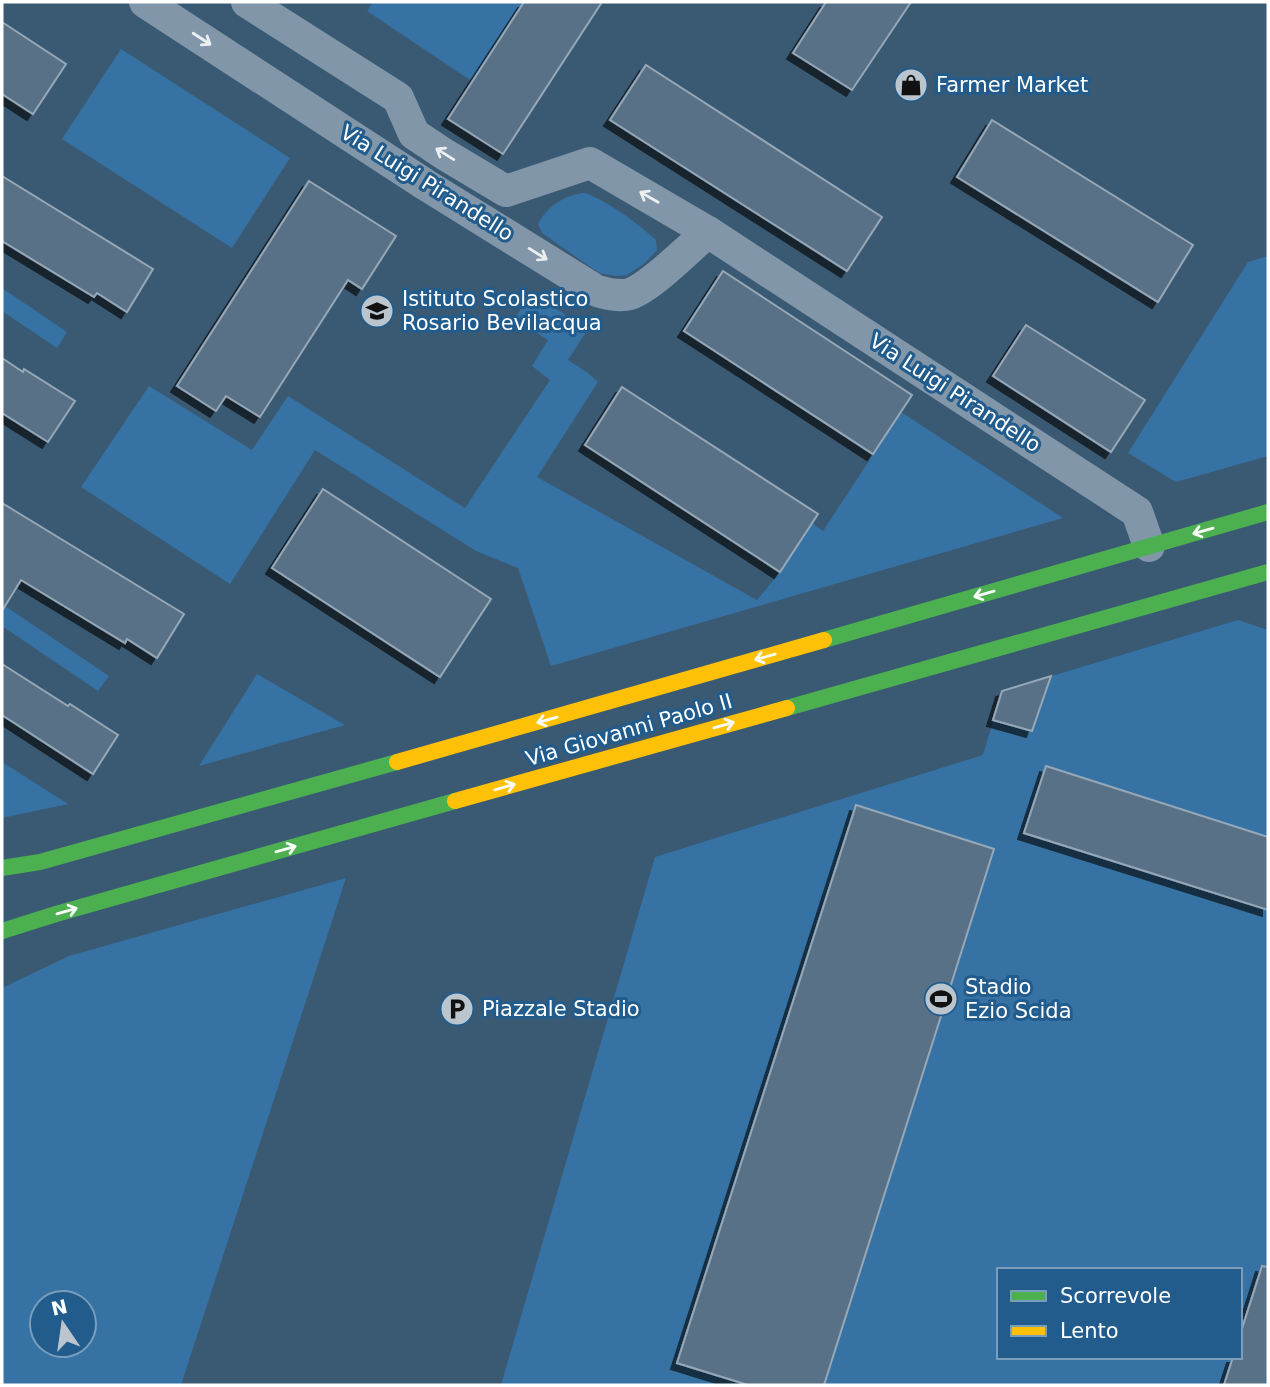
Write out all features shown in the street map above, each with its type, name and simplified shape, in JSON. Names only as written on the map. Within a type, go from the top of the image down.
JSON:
[{"type":"street","name":"Via Luigi Pirandello","points":[[145,2],[426,184],[597,290],[612,295],[630,293],[650,283],[708,232]]},
{"type":"street","name":"Via Luigi Pirandello","points":[[247,2],[398,98],[414,134],[506,191],[590,163],[708,232],[1138,512],[1149,546]]},
{"type":"street","name":"Via Giovanni Paolo II","points":[[2,868],[40,862],[472,742],[1268,512]]},
{"type":"street","name":"Via Giovanni Paolo II","points":[[2,931],[1268,572]]},
{"type":"shaded area","points":[[373,2],[525,2],[473,82],[367,11]]},
{"type":"shaded area","points":[[121,49],[290,158],[232,248],[62,139]]},
{"type":"shaded area","points":[[585,193],[613,207],[656,240],[657,250],[645,263],[627,275],[599,273],[542,233],[538,224],[551,207],[571,196]]},
{"type":"shaded area","points":[[1268,256],[1268,456],[1176,482],[1128,453],[1248,262]]},
{"type":"shaded area","points":[[2,288],[67,332],[57,348],[2,311]]},
{"type":"shaded area","points":[[531,293],[588,329],[568,360],[598,382],[537,477],[757,600],[780,572],[812,523],[823,531],[901,412],[1063,518],[551,666],[518,568],[476,551],[315,450],[230,584],[81,487],[149,386],[252,450],[288,396],[465,508],[550,380],[532,366],[548,340],[515,318]]},
{"type":"shaded area","points":[[2,604],[109,676],[98,691],[2,626]]},
{"type":"shaded area","name":"Stadio Ezio Scida","points":[[1238,620],[1268,630],[1268,1385],[501,1385],[655,857],[983,755],[1002,691]]},
{"type":"shaded area","points":[[257,674],[345,725],[199,766]]},
{"type":"shaded area","points":[[2,762],[68,804],[2,818]]},
{"type":"shaded area","points":[[346,878],[181,1385],[2,1385],[2,988],[69,956]]},
{"type":"building","points":[[524,2],[602,2],[503,154],[448,119]]},
{"type":"building","points":[[826,2],[911,2],[852,90],[793,53]]},
{"type":"building","points":[[2,22],[66,64],[33,114],[2,94]]},
{"type":"building","points":[[646,65],[882,217],[847,271],[610,120]]},
{"type":"building","points":[[992,120],[1193,245],[1158,302],[957,177]]},
{"type":"building","points":[[2,176],[153,269],[127,312],[97,293],[94,297],[2,241]]},
{"type":"building","points":[[309,181],[396,236],[362,289],[348,280],[260,417],[226,396],[216,411],[177,386]]},
{"type":"building","points":[[723,271],[912,395],[873,454],[684,331]]},
{"type":"building","points":[[1026,325],[1145,400],[1111,452],[993,376]]},
{"type":"building","points":[[2,358],[75,401],[48,442],[2,413]]},
{"type":"building","points":[[622,387],[818,514],[780,572],[585,445]]},
{"type":"building","points":[[323,489],[491,599],[440,677],[272,568]]},
{"type":"building","points":[[2,503],[184,614],[157,658],[127,639],[125,643],[21,580],[2,611]]},
{"type":"building","points":[[2,664],[118,735],[93,774],[2,715]]},
{"type":"building","points":[[1051,676],[1032,731],[993,720],[1002,691]]},
{"type":"building","points":[[1046,766],[1268,837],[1268,910],[1024,833]]},
{"type":"building","points":[[856,805],[994,849],[824,1385],[748,1385],[677,1363]]},
{"type":"building","points":[[1262,1266],[1268,1267],[1268,1385],[1224,1385],[1232,1359],[1242,1359],[1242,1329]]},
{"type":"traffic: fast","points":[[824,640],[1268,512]]},
{"type":"traffic: fast","points":[[787,708],[1268,572]]},
{"type":"traffic: fast","points":[[2,868],[40,862],[397,762]]},
{"type":"traffic: fast","points":[[2,931],[455,801]]},
{"type":"traffic: slow","points":[[397,762],[824,640]]},
{"type":"traffic: slow","points":[[455,801],[787,708]]},
{"type":"place","name":"Farmer Market","points":[[911,85]]},
{"type":"place","name":"Istituto Scolastico Rosario Bevilacqua","points":[[377,311]]},
{"type":"place","name":"Stadio Ezio Scida","points":[[941,999]]},
{"type":"place","name":"Piazzale Stadio","points":[[457,1009]]}]
